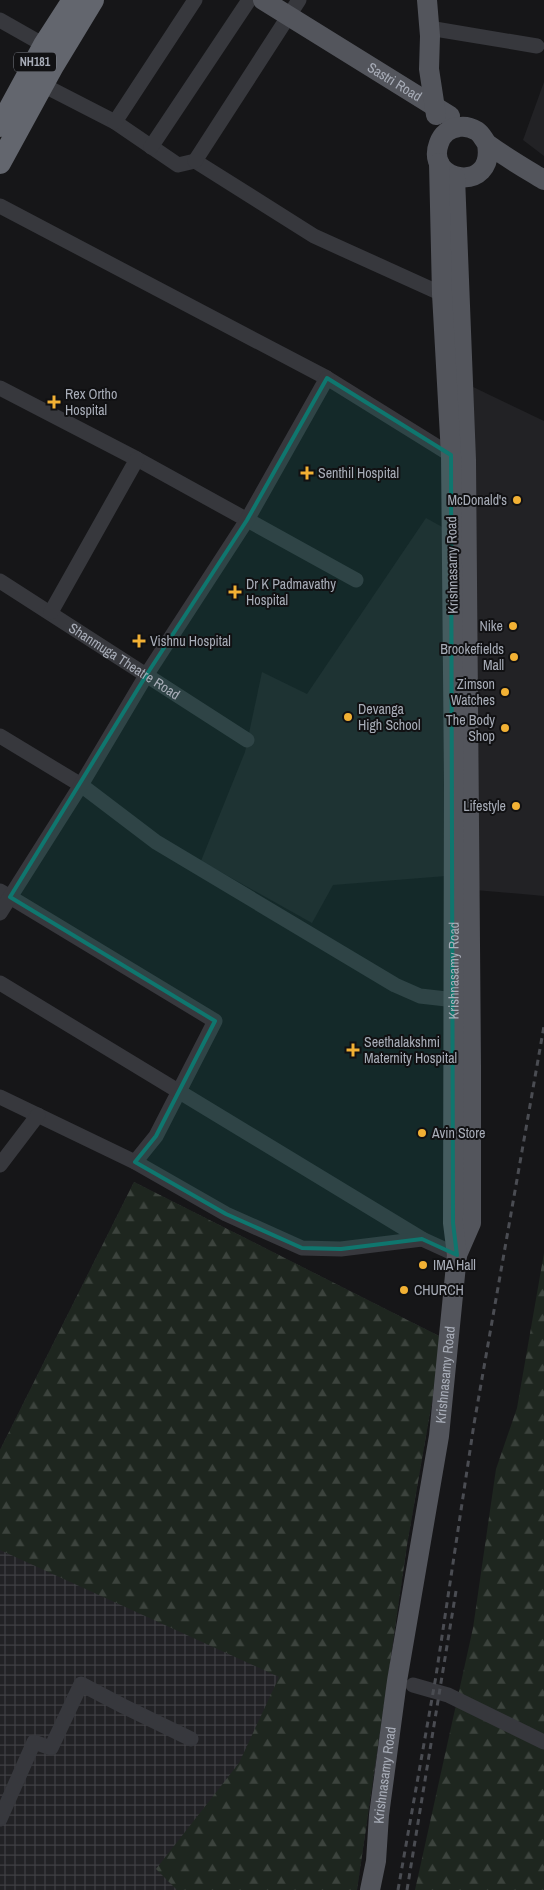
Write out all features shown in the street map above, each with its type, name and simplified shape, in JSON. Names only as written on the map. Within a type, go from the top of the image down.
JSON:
[{"type":"highway","name":"NH181","points":[[0,126],[44,45],[74,0]]},
{"type":"highway","name":"NH181","points":[[0,163],[79,20],[93,0]]},
{"type":"main road","name":"Sastri Road","points":[[263,0],[293,8],[354,63],[443,122]]},
{"type":"main road","points":[[426,0],[430,32],[443,67],[443,122],[437,155],[440,163],[443,169],[455,177],[470,177],[483,168],[487,161],[487,144]]},
{"type":"main road","points":[[443,122],[468,127],[476,131],[487,144],[544,181]]},
{"type":"main road","name":"Krishnasamy Road","points":[[370,1890],[376,1861],[379,1815],[397,1680],[439,1436],[457,1255],[453,1222],[462,1001],[454,782],[451,455],[442,294],[440,163]]},
{"type":"main road","points":[[483,168],[499,167],[514,170],[544,181]]},
{"type":"main road","points":[[455,177],[466,460],[462,1001]]},
{"type":"street","points":[[115,122],[195,0]]},
{"type":"street","points":[[151,147],[249,0]]},
{"type":"street","points":[[43,85],[115,122],[178,165],[195,161],[293,8]]},
{"type":"street","points":[[0,20],[44,45]]},
{"type":"street","points":[[430,32],[537,46]]},
{"type":"street","points":[[195,161],[314,236],[442,294]]},
{"type":"street","points":[[0,206],[327,378],[451,455]]},
{"type":"street","points":[[0,912],[5,894],[81,785],[147,674],[247,520],[327,378]]},
{"type":"street","points":[[0,388],[137,459],[356,580]]},
{"type":"street","points":[[51,612],[137,459]]},
{"type":"street","name":"Shanmuga Theatre Road","points":[[0,581],[51,612],[247,740]]},
{"type":"street","points":[[0,736],[81,785],[156,842],[396,985],[420,996],[462,1001]]},
{"type":"street","points":[[5,894],[215,1021],[156,1136],[135,1162]]},
{"type":"street","points":[[0,983],[422,1240],[457,1255]]},
{"type":"street","points":[[0,1097],[135,1162],[226,1214],[302,1248],[341,1249],[422,1240]]},
{"type":"street","points":[[0,1165],[38,1114]]},
{"type":"street","points":[[0,1819],[34,1742],[51,1748],[81,1684],[191,1739]]},
{"type":"street","points":[[413,1685],[448,1695],[544,1742]]},
{"type":"highlighted area","points":[[327,378],[451,455],[453,1223],[457,1255],[422,1239],[341,1249],[302,1248],[226,1214],[135,1162],[156,1136],[215,1021],[10,897],[147,674],[247,520]]},
{"type":"shaded area","points":[[544,82],[544,156],[523,140]]},
{"type":"shaded area","points":[[469,385],[544,421],[544,896],[475,890]]},
{"type":"shaded area","name":"Devanga High School","points":[[426,518],[444,528],[446,876],[333,885],[312,923],[201,861],[245,752],[262,672],[307,694]]},
{"type":"shaded area","points":[[134,1182],[443,1338],[407,1545],[357,1890],[0,1890],[0,1450]]},
{"type":"green space","points":[[134,1182],[443,1338],[407,1545],[357,1890],[177,1890],[156,1869],[239,1763],[279,1677],[0,1550],[0,1450]]},
{"type":"green space","points":[[544,1253],[544,1890],[415,1890],[473,1628],[496,1469],[517,1408]]},
{"type":"railway","points":[[398,1890],[436,1676],[474,1424],[544,1026]]},
{"type":"railway","points":[[407,1890],[456,1591]]},
{"type":"place","name":"Rex Ortho Hospital","points":[[54,402]]},
{"type":"place","name":"Senthil Hospital","points":[[307,473]]},
{"type":"place","name":"McDonald's","points":[[517,500]]},
{"type":"place","name":"Dr K Padmavathy Hospital","points":[[235,592]]},
{"type":"place","name":"Nike","points":[[513,626]]},
{"type":"place","name":"Vishnu Hospital","points":[[139,641]]},
{"type":"place","name":"Brookefields Mall","points":[[514,657]]},
{"type":"place","name":"Zimson Watches","points":[[505,692]]},
{"type":"place","name":"Devanga High School","points":[[348,717]]},
{"type":"place","name":"The Body Shop","points":[[505,728]]},
{"type":"place","name":"Lifestyle","points":[[516,806]]},
{"type":"place","name":"Seethalakshmi Maternity Hospital","points":[[353,1050]]},
{"type":"place","name":"Avin Store","points":[[422,1133]]},
{"type":"place","name":"IMA Hall","points":[[423,1265]]},
{"type":"place","name":"CHURCH","points":[[404,1290]]}]
